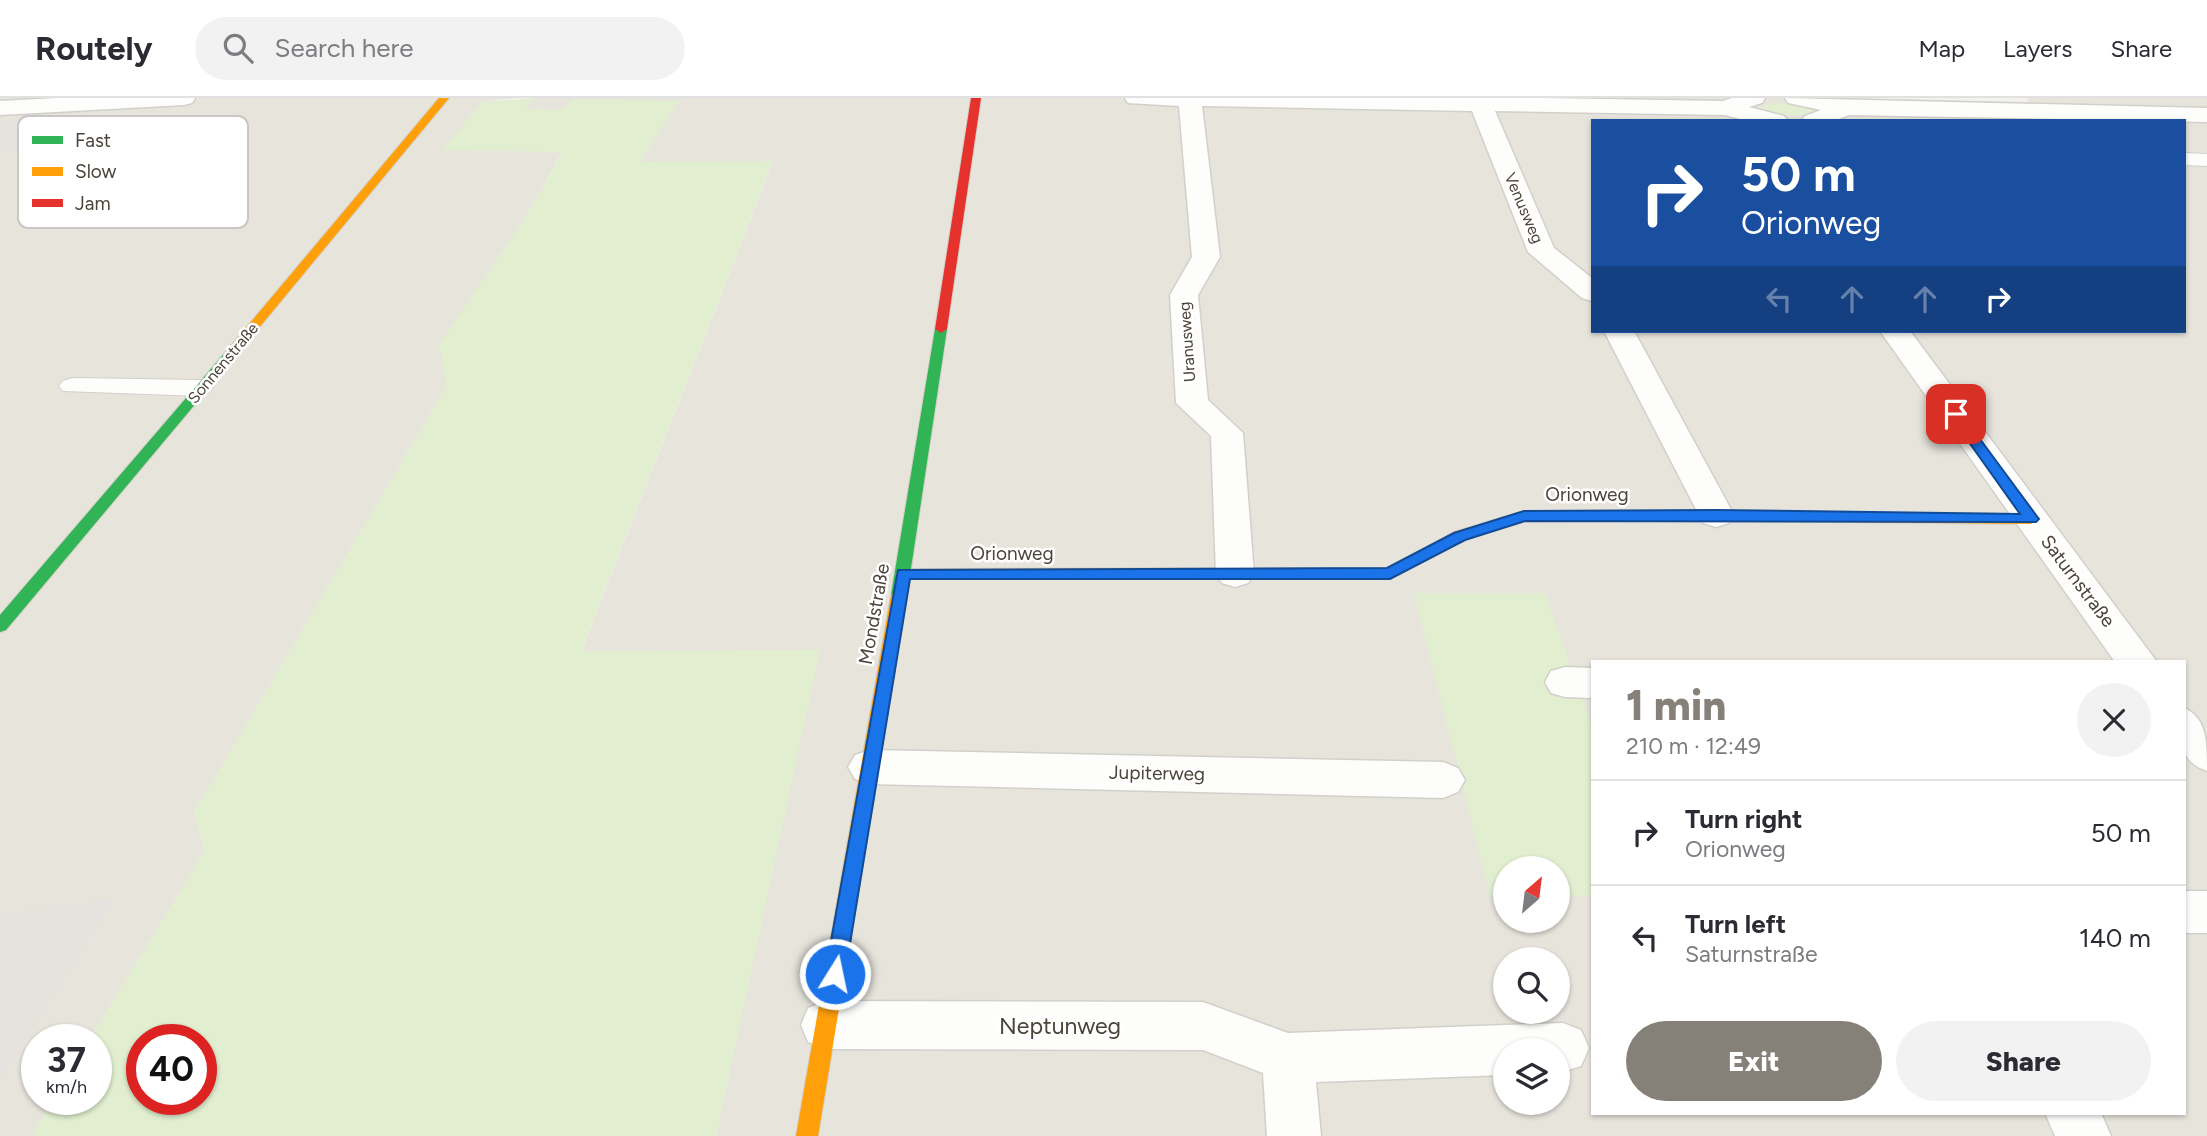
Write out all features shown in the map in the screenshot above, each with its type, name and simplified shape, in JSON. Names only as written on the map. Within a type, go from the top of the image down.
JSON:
[{"type":"street","points":[[0,108],[184,98]]},
{"type":"street","name":"Sonnenstraße","points":[[0,626],[444,98]]},
{"type":"street","name":"Mondstraße","points":[[807,1136],[903,574],[976,98]]},
{"type":"street","points":[[1136,98],[1725,108],[1768,119]]},
{"type":"street","points":[[1725,108],[1754,98]]},
{"type":"street","points":[[1796,98],[1846,108],[2207,115]]},
{"type":"street","name":"Uranusweg","points":[[1189,100],[1206,257],[1184,295],[1192,402],[1227,433],[1235,574]]},
{"type":"street","name":"Venusweg","points":[[1481,104],[1542,252],[1591,291]]},
{"type":"street","points":[[1818,119],[1846,108]]},
{"type":"street","points":[[1620,333],[1716,514]]},
{"type":"street","name":"Saturnstraße","points":[[1896,333],[2136,660]]},
{"type":"street","name":"Orionweg","points":[[903,574],[1390,573],[1459,536],[1524,516],[1716,514],[2031,519]]},
{"type":"street","points":[[2186,727],[2207,754]]},
{"type":"street","name":"Jupiterweg","points":[[870,767],[1444,780]]},
{"type":"street","points":[[2186,912],[2207,912]]},
{"type":"street","name":"Neptunweg","points":[[826,1026],[1203,1026],[1288,1058],[1493,1051]]},
{"type":"street","points":[[1288,1058],[1294,1136]]},
{"type":"street","points":[[2073,1115],[2084,1136]]},
{"type":"lane","points":[[2186,159],[2207,160]]},
{"type":"lane","points":[[72,386],[200,388]]},
{"type":"shaded area","points":[[0,98],[517,98],[483,102],[443,150],[563,151],[527,215],[447,386],[194,813],[205,851],[99,1024],[21,1024],[21,1115],[44,1115],[32,1136],[0,1136]]},
{"type":"shaded area","points":[[534,98],[1836,98],[2029,102],[2026,98],[2207,98],[2207,1136],[716,1136],[819,650],[581,652],[773,162],[640,162],[677,102],[563,110],[524,109]]},
{"type":"shaded area","points":[[18,120],[18,151],[0,151],[0,121]]},
{"type":"shaded area","points":[[114,899],[35,1024],[21,1024],[21,1047],[0,1080],[0,914]]},
{"type":"green space","points":[[534,98],[524,109],[563,110],[573,99],[678,101],[640,162],[773,161],[581,651],[820,650],[716,1136],[32,1136],[44,1115],[112,1115],[112,1024],[99,1024],[205,851],[194,813],[447,386],[439,345],[527,215],[563,152],[442,150],[483,102]]},
{"type":"green space","points":[[1770,103],[1794,104],[1815,111],[1786,115],[1758,108]]},
{"type":"green space","points":[[1414,593],[1545,593],[1591,723],[1591,896],[1570,896],[1570,856],[1493,856],[1493,896],[1490,896]]},
{"type":"traffic: fast","points":[[899,595],[941,329]]},
{"type":"traffic: fast","points":[[0,626],[239,344]]},
{"type":"traffic: slow","points":[[239,344],[444,98]]},
{"type":"traffic: slow","points":[[1571,516],[2031,519]]},
{"type":"traffic: slow","points":[[903,574],[1246,573]]},
{"type":"traffic: slow","points":[[807,1136],[899,595]]},
{"type":"traffic: jam","points":[[941,329],[976,98]]},
{"type":"traffic: jam","points":[[1246,573],[1390,573],[1459,536],[1524,516],[1571,516]]},
{"type":"route","points":[[835,974],[903,574],[1390,573],[1459,536],[1524,516],[1716,514],[2031,519],[1956,414]]}]
